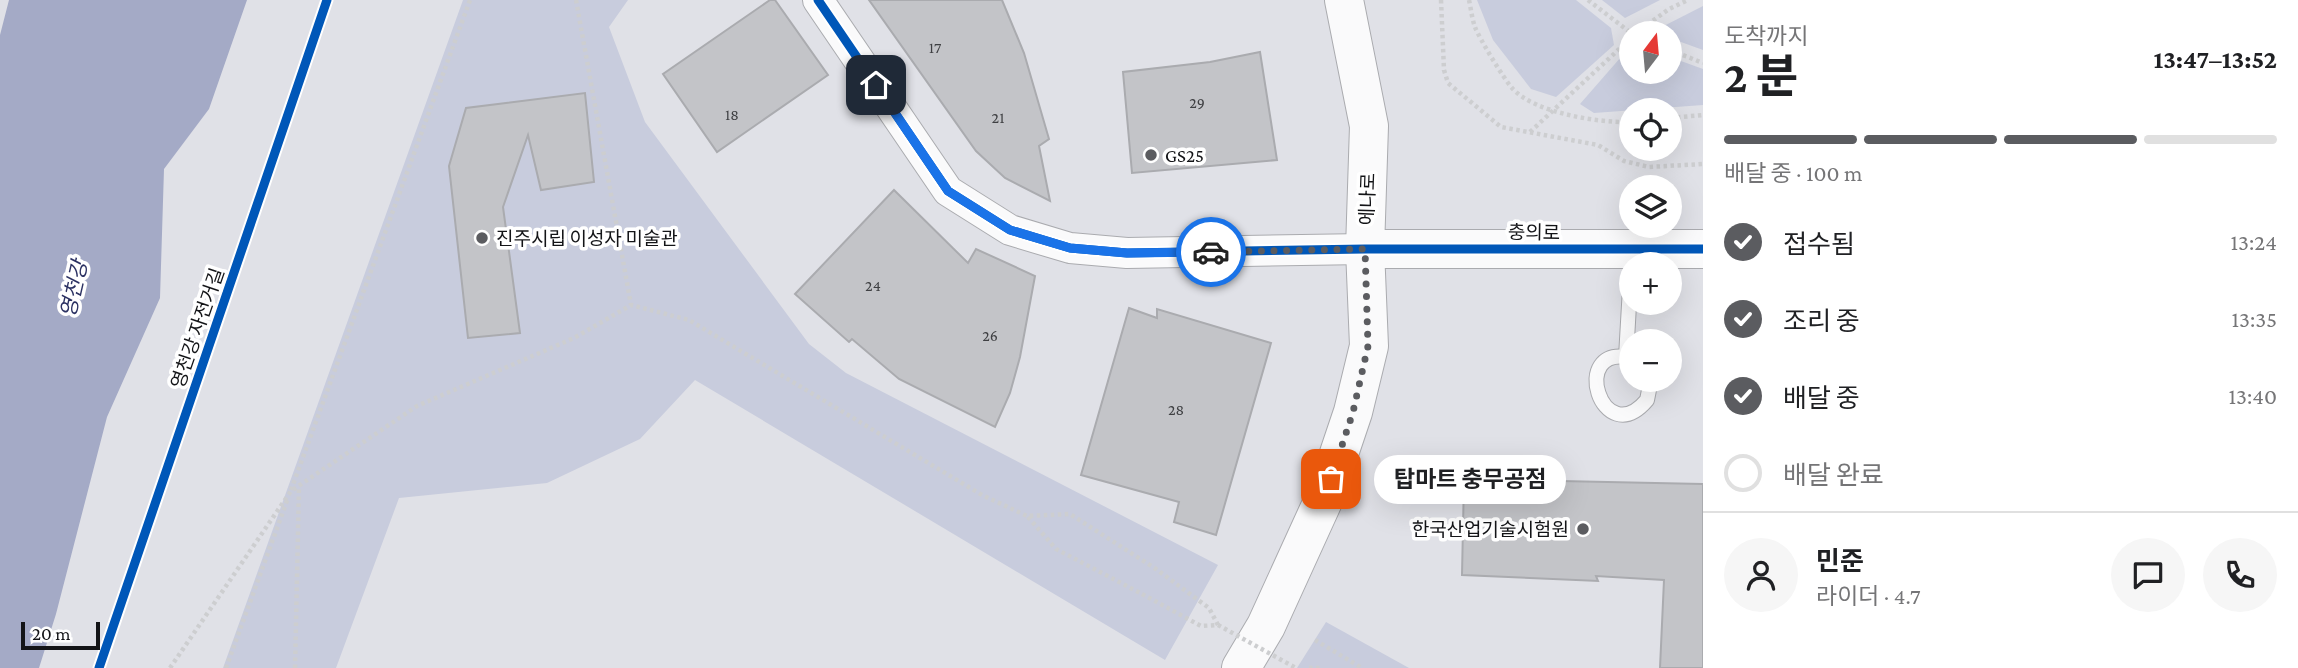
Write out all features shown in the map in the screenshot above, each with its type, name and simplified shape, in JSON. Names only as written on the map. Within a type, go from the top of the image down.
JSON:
[{"type":"street","points":[[818,0],[948,191],[1010,230],[1070,248],[1127,253],[1365,249]]},
{"type":"street","name":"에나로","points":[[1241,668],[1266,626],[1324,501],[1353,412],[1368,346],[1365,249],[1368,127],[1344,0]]},
{"type":"street","name":"충의로","points":[[1365,249],[1619,261]]},
{"type":"street","name":"충의로","points":[[1682,253],[1703,249]]},
{"type":"lane","points":[[1619,359],[1608,361],[1597,374],[1596,392],[1606,408],[1623,413],[1641,407],[1650,392]]},
{"type":"path","points":[[226,668],[470,0]]},
{"type":"path","points":[[576,0],[631,305]]},
{"type":"path","points":[[1441,0],[1444,71],[1448,83],[1501,127],[1598,145],[1624,162],[1649,167],[1703,164]]},
{"type":"path","points":[[1469,0],[1475,28],[1512,88],[1533,103],[1606,123],[1619,122]]},
{"type":"path","points":[[1588,0],[1619,24]]},
{"type":"path","points":[[1652,21],[1688,0]]},
{"type":"path","points":[[1530,132],[1619,49]]},
{"type":"path","points":[[1682,55],[1703,64]]},
{"type":"path","points":[[1682,117],[1703,115]]},
{"type":"path","points":[[170,668],[291,491],[417,405],[573,338],[631,305],[689,320],[982,495],[1027,516],[1056,549],[1201,626],[1218,625],[1296,668]]},
{"type":"path","points":[[295,668],[299,486]]},
{"type":"path","points":[[1027,516],[1070,514],[1156,569],[1209,608],[1218,625]]},
{"type":"path","points":[[1315,640],[1362,668]]},
{"type":"path","points":[[1310,668],[1320,668]]},
{"type":"shaded area","points":[[463,0],[628,0],[609,27],[645,122],[809,344],[846,373],[1218,565],[1165,660],[695,380],[640,439],[547,483],[399,498],[336,668],[223,668]]},
{"type":"shaded area","points":[[1477,0],[1576,0],[1611,28],[1614,45],[1556,97],[1531,89],[1493,40]]},
{"type":"shaded area","points":[[1602,0],[1660,0],[1625,18]]},
{"type":"shaded area","points":[[1703,6],[1703,50],[1682,42],[1682,21],[1674,21]]},
{"type":"shaded area","points":[[1619,59],[1619,84],[1682,84],[1682,61],[1703,69],[1703,105],[1682,107],[1682,98],[1619,98],[1619,111],[1594,113],[1580,104]]},
{"type":"shaded area","points":[[1326,622],[1409,668],[1297,668]]},
{"type":"water","name":"영천강","points":[[9,0],[247,0],[209,109],[164,169],[160,298],[107,417],[56,614],[39,668],[0,668],[0,35]]},
{"type":"building","points":[[770,0],[775,0],[828,75],[717,152],[663,74]]},
{"type":"building","points":[[869,0],[1002,0],[1024,53],[1049,139],[1039,146],[1050,201],[1005,178],[976,151]]},
{"type":"building","points":[[1260,52],[1277,160],[1132,173],[1123,72],[1210,62]]},
{"type":"building","name":"진주시립 이성자 미술관","points":[[585,93],[594,182],[541,190],[528,135],[503,207],[520,333],[468,338],[449,166],[466,108]]},
{"type":"building","points":[[894,190],[968,263],[976,249],[1035,276],[1020,357],[1010,393],[995,427],[899,379],[852,339],[849,342],[795,294]]},
{"type":"building","points":[[1129,308],[1157,318],[1157,309],[1271,343],[1216,535],[1174,522],[1179,502],[1081,475]]},
{"type":"building","name":"한국산업기술시험원","points":[[1464,479],[1703,484],[1703,668],[1660,668],[1664,580],[1596,576],[1598,581],[1462,575]]},
{"type":"cycle path","name":"영천강 자전거길","points":[[99,668],[327,0]]},
{"type":"cycle path","points":[[818,0],[948,191],[1010,230],[1070,248],[1127,253],[1365,249],[1703,249]]},
{"type":"way so far","points":[[1211,252],[1365,249],[1368,346],[1353,412],[1331,479]]},
{"type":"place","name":"GS25","points":[[1151,155]]},
{"type":"place","name":"진주시립 이성자 미술관","points":[[482,238]]},
{"type":"place","name":"탑마트 충무공점","points":[[1331,479]]},
{"type":"place","name":"한국산업기술시험원","points":[[1583,529]]},
{"type":"route","points":[[876,85],[948,191],[1010,230],[1070,248],[1127,253],[1211,252]]}]
